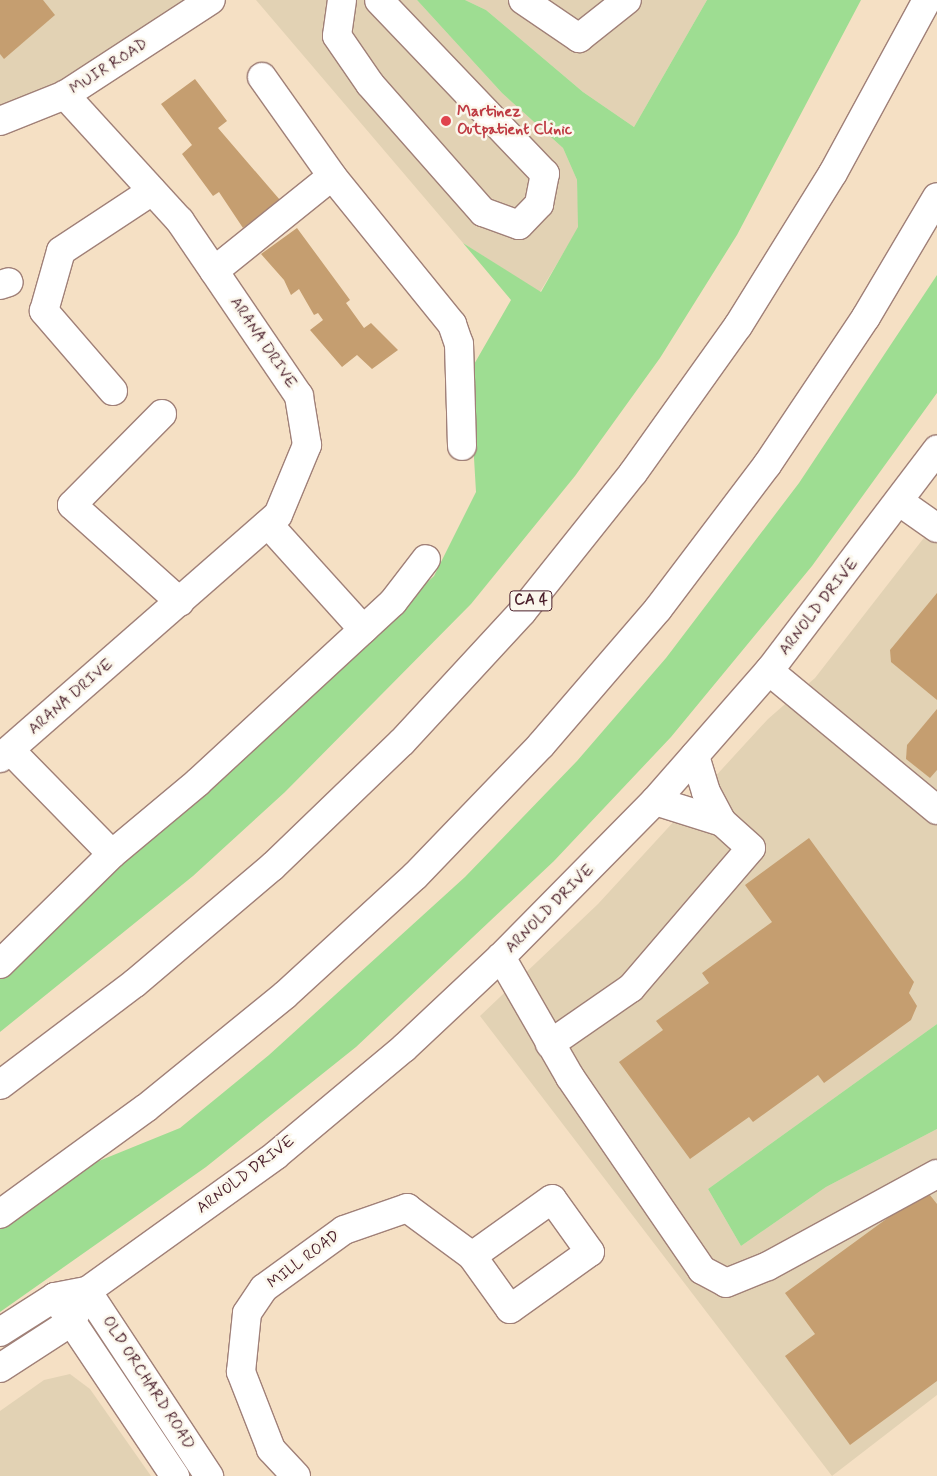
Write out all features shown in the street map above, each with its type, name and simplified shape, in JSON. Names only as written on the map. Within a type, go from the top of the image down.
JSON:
[{"type":"main road","name":"MUIR ROAD","points":[[0,121],[66,95],[212,0]]},
{"type":"main road","points":[[342,0],[337,36],[370,84],[483,212],[519,225],[539,204],[545,174],[379,0]]},
{"type":"main road","points":[[540,4],[579,38],[627,0]]},
{"type":"main road","name":"CA 4","points":[[0,1085],[135,983],[272,867],[402,742],[522,612],[633,473],[738,326],[833,174],[927,0]]},
{"type":"main road","points":[[262,77],[332,176],[452,324],[459,344],[462,446]]},
{"type":"main road","name":"ARANA DRIVE","points":[[5,754],[278,515],[307,444],[299,396],[180,221],[66,95]]},
{"type":"main road","points":[[214,271],[332,176]]},
{"type":"main road","points":[[113,391],[44,311],[61,251],[152,191]]},
{"type":"main road","points":[[0,1214],[154,1102],[285,995],[415,876],[541,745],[658,609],[767,465],[866,317],[937,197]]},
{"type":"main road","points":[[162,414],[72,505],[180,602]]},
{"type":"main road","name":"ARNOLD DRIVE","points":[[0,1332],[55,1297],[87,1291],[276,1155],[404,1048],[501,958],[655,801],[769,671],[900,502],[937,450]]},
{"type":"main road","points":[[900,502],[937,528]]},
{"type":"main road","points":[[268,524],[363,630]]},
{"type":"main road","points":[[0,964],[112,854],[198,782],[363,630],[409,584],[426,558]]},
{"type":"main road","points":[[769,671],[937,810]]},
{"type":"main road","points":[[5,754],[112,854]]},
{"type":"main road","points":[[550,1044],[631,988],[751,848],[722,822],[706,792],[695,756]]},
{"type":"main road","points":[[655,801],[722,822]]},
{"type":"main road","points":[[501,958],[550,1044],[702,1270],[726,1283],[768,1266],[937,1174]]},
{"type":"main road","name":"MILL ROAD","points":[[296,1476],[271,1449],[240,1372],[247,1313],[264,1288],[344,1230],[407,1208],[472,1256]]},
{"type":"main road","name":"ARNOLD DRIVE","points":[[0,1368],[71,1322],[87,1291]]},
{"type":"main road","name":"OLD ORCHARD ROAD","points":[[87,1291],[209,1476]]},
{"type":"main road","name":"OLD ORCHARD ROAD","points":[[55,1297],[175,1476]]},
{"type":"shaded area","points":[[0,0],[211,0],[0,121]]},
{"type":"shaded area","name":"Martinez Outpatient Clinic","points":[[256,0],[417,0],[502,93],[563,148],[577,180],[579,227],[540,292],[463,243]]},
{"type":"shaded area","name":"Martinez Outpatient Clinic","points":[[465,0],[707,0],[634,127],[583,92],[486,10]]},
{"type":"shaded area","points":[[937,521],[937,1024],[708,1189],[741,1246],[826,1187],[937,1129],[937,1395],[832,1476],[480,1016],[598,904],[768,719],[815,678]]},
{"type":"shaded area","points":[[70,1374],[90,1389],[151,1476],[0,1476],[0,1411],[44,1380]]},
{"type":"green space","points":[[417,0],[465,0],[486,10],[583,92],[634,127],[707,0],[861,0],[737,235],[660,358],[575,476],[471,604],[285,792],[193,876],[0,1032],[0,975],[434,576],[476,492],[469,373],[511,300],[463,243],[541,292],[578,227],[577,180],[563,148],[502,93]]},
{"type":"green space","points":[[937,275],[937,393],[812,566],[671,737],[554,861],[356,1047],[206,1167],[0,1312],[0,1214],[47,1182],[180,1128],[269,1055],[465,877],[577,761],[666,658],[799,483]]},
{"type":"green space","points":[[937,1024],[937,1129],[826,1187],[741,1246],[708,1189]]},
{"type":"building","points":[[0,0],[43,0],[55,15],[4,59],[0,54]]},
{"type":"building","points":[[195,79],[227,121],[218,128],[280,200],[243,228],[219,192],[213,196],[182,154],[192,145],[161,104]]},
{"type":"building","points":[[297,228],[350,300],[346,303],[364,328],[371,323],[398,350],[372,369],[357,355],[342,367],[310,330],[323,320],[318,313],[314,315],[299,289],[291,295],[284,280],[261,254]]},
{"type":"building","points":[[937,593],[937,700],[891,662],[890,650]]},
{"type":"building","points":[[937,709],[937,770],[930,778],[906,759],[907,745]]},
{"type":"building","points":[[809,838],[914,982],[909,993],[917,1006],[911,1020],[824,1083],[818,1075],[753,1122],[749,1117],[690,1159],[619,1062],[663,1030],[656,1021],[709,983],[702,973],[772,922],[745,885]]},
{"type":"building","points":[[926,1190],[937,1204],[937,1381],[850,1445],[785,1356],[815,1334],[785,1293]]},
{"type":"place","name":"Martinez Outpatient Clinic","points":[[446,121]]}]
